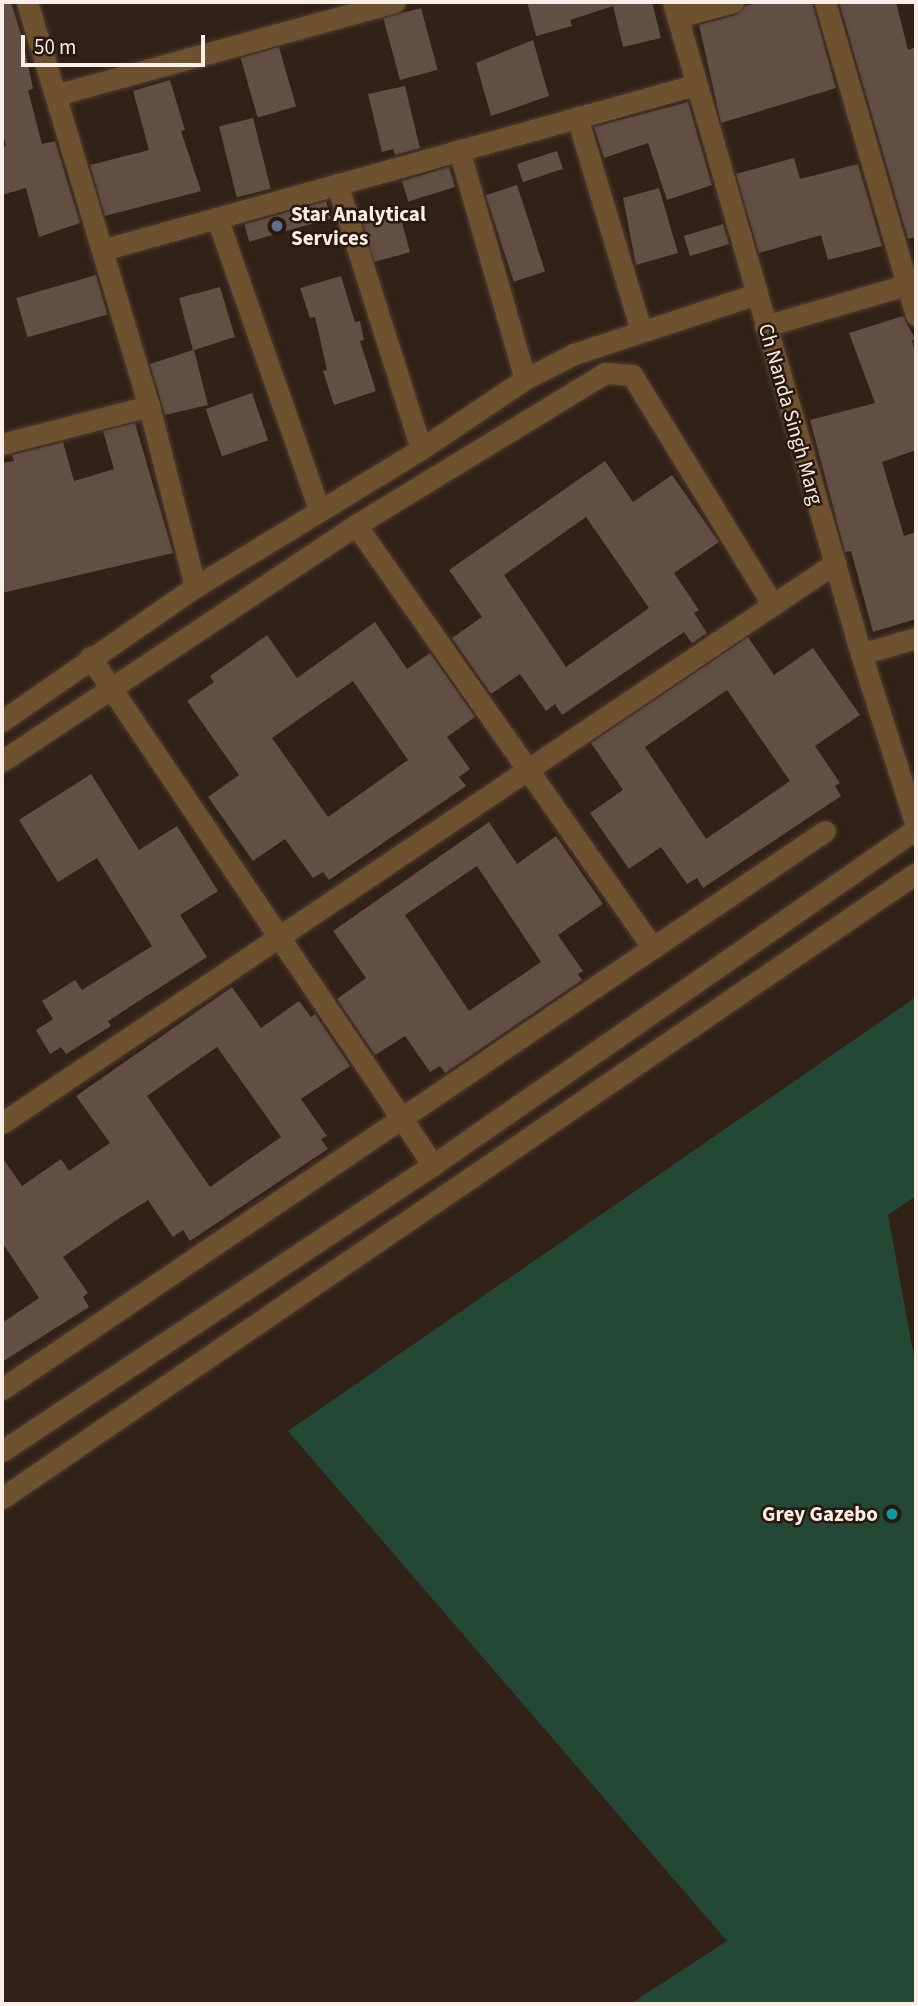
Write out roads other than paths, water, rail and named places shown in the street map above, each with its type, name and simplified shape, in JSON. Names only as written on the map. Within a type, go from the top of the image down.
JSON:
[{"type":"street","points":[[27,2],[149,406],[195,587]]},
{"type":"street","points":[[55,95],[395,2]]},
{"type":"street","points":[[675,10],[733,2]]},
{"type":"street","points":[[825,2],[912,283],[916,315]]},
{"type":"street","name":"Ch Nanda Singh Marg","points":[[675,10],[861,654],[916,827]]},
{"type":"street","points":[[102,250],[695,85]]},
{"type":"street","points":[[577,117],[641,331]]},
{"type":"street","points":[[459,150],[525,379]]},
{"type":"street","points":[[337,184],[421,449]]},
{"type":"street","points":[[217,218],[318,510]]},
{"type":"street","points":[[765,326],[912,283]]},
{"type":"street","points":[[2,721],[90,657],[195,587],[421,449],[525,379],[573,354],[755,294]]},
{"type":"street","points":[[2,761],[356,525],[605,373],[620,370],[632,375],[773,605]]},
{"type":"street","points":[[2,444],[149,406]]},
{"type":"street","points":[[356,525],[653,948]]},
{"type":"street","points":[[2,1123],[835,563]]},
{"type":"street","points":[[861,654],[916,638]]},
{"type":"street","points":[[90,657],[433,1165]]},
{"type":"street","points":[[2,1451],[433,1165],[916,827]]},
{"type":"street","points":[[2,1389],[825,831]]},
{"type":"street","points":[[2,1498],[916,873]]},
{"type":"street","points":[[333,1229],[351,1258]]},
{"type":"place","name":"Star Analytical Services","points":[[277,226]]},
{"type":"place","name":"Grey Gazebo","points":[[892,1514]]}]
